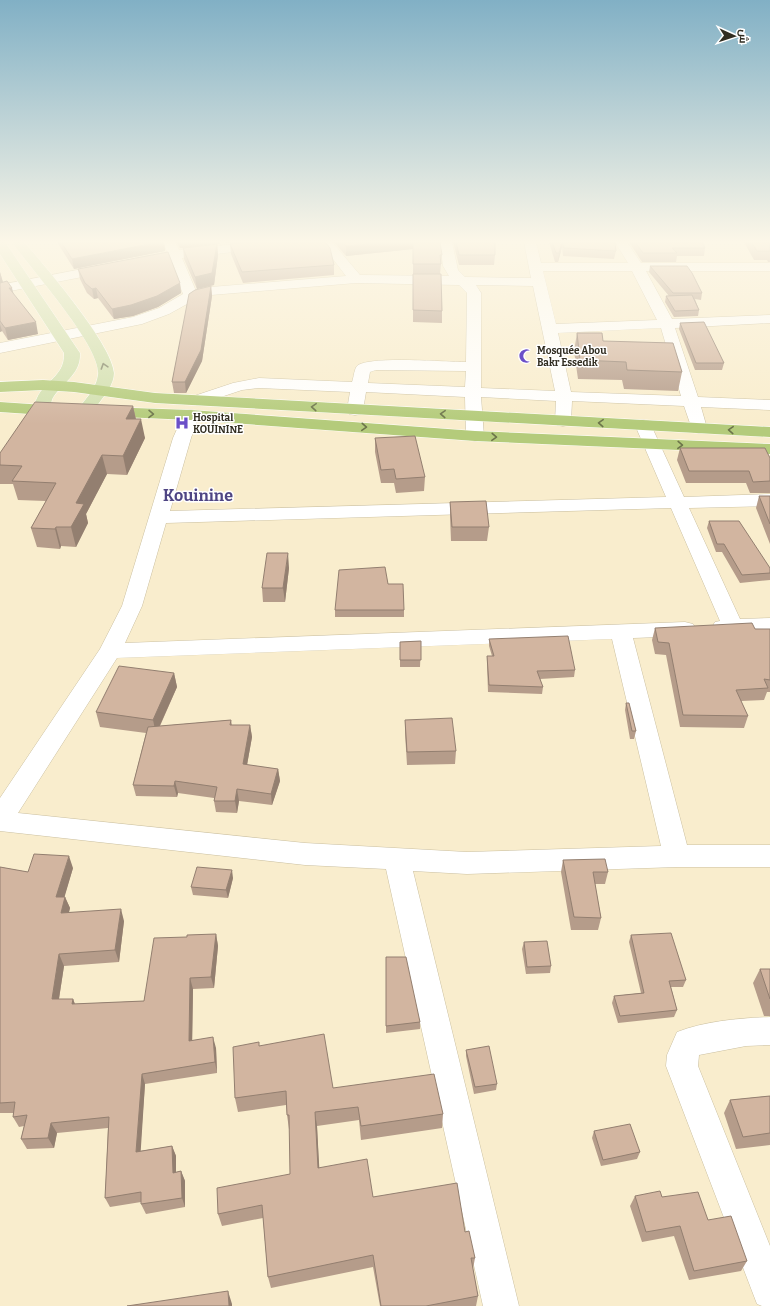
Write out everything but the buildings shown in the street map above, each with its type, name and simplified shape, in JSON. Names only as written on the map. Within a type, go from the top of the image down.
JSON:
[{"type":"highway","points":[[0,387],[56,385],[155,398],[194,407],[475,436],[770,449]]},
{"type":"highway","points":[[0,407],[84,412],[194,407],[355,410],[770,432]]},
{"type":"main road","points":[[40,303],[72,353],[73,358],[68,372],[45,398],[42,410]]},
{"type":"main road","points":[[66,303],[87,331],[105,366],[105,379],[99,391],[84,412]]},
{"type":"street","points":[[0,348],[153,316],[178,303]]},
{"type":"street","points":[[474,303],[473,416],[475,436]]},
{"type":"street","points":[[544,303],[564,395],[563,420]]},
{"type":"street","points":[[655,303],[666,324],[699,428]]},
{"type":"street","points":[[549,330],[666,324],[766,323]]},
{"type":"street","points":[[355,410],[363,369],[374,365],[474,367]]},
{"type":"street","points":[[770,405],[474,391],[251,383],[239,386],[194,407],[182,438],[160,517],[132,606],[110,651],[0,820],[305,854],[467,863],[678,856],[770,856]]},
{"type":"street","points":[[643,425],[733,627]]},
{"type":"street","points":[[160,517],[677,504],[770,500]]},
{"type":"street","points":[[110,651],[770,625]]},
{"type":"street","points":[[621,632],[678,856]]},
{"type":"street","points":[[396,858],[501,1306]]},
{"type":"street","points":[[770,1031],[746,1032],[688,1042],[683,1055],[682,1066],[770,1291]]},
{"type":"place","name":"Mosquée Abou Bakr Essedik","points":[[526,356]]},
{"type":"place","name":"Hospital KOUININE","points":[[182,423]]},
{"type":"district","name":"Kouinine","points":[[198,495]]}]
